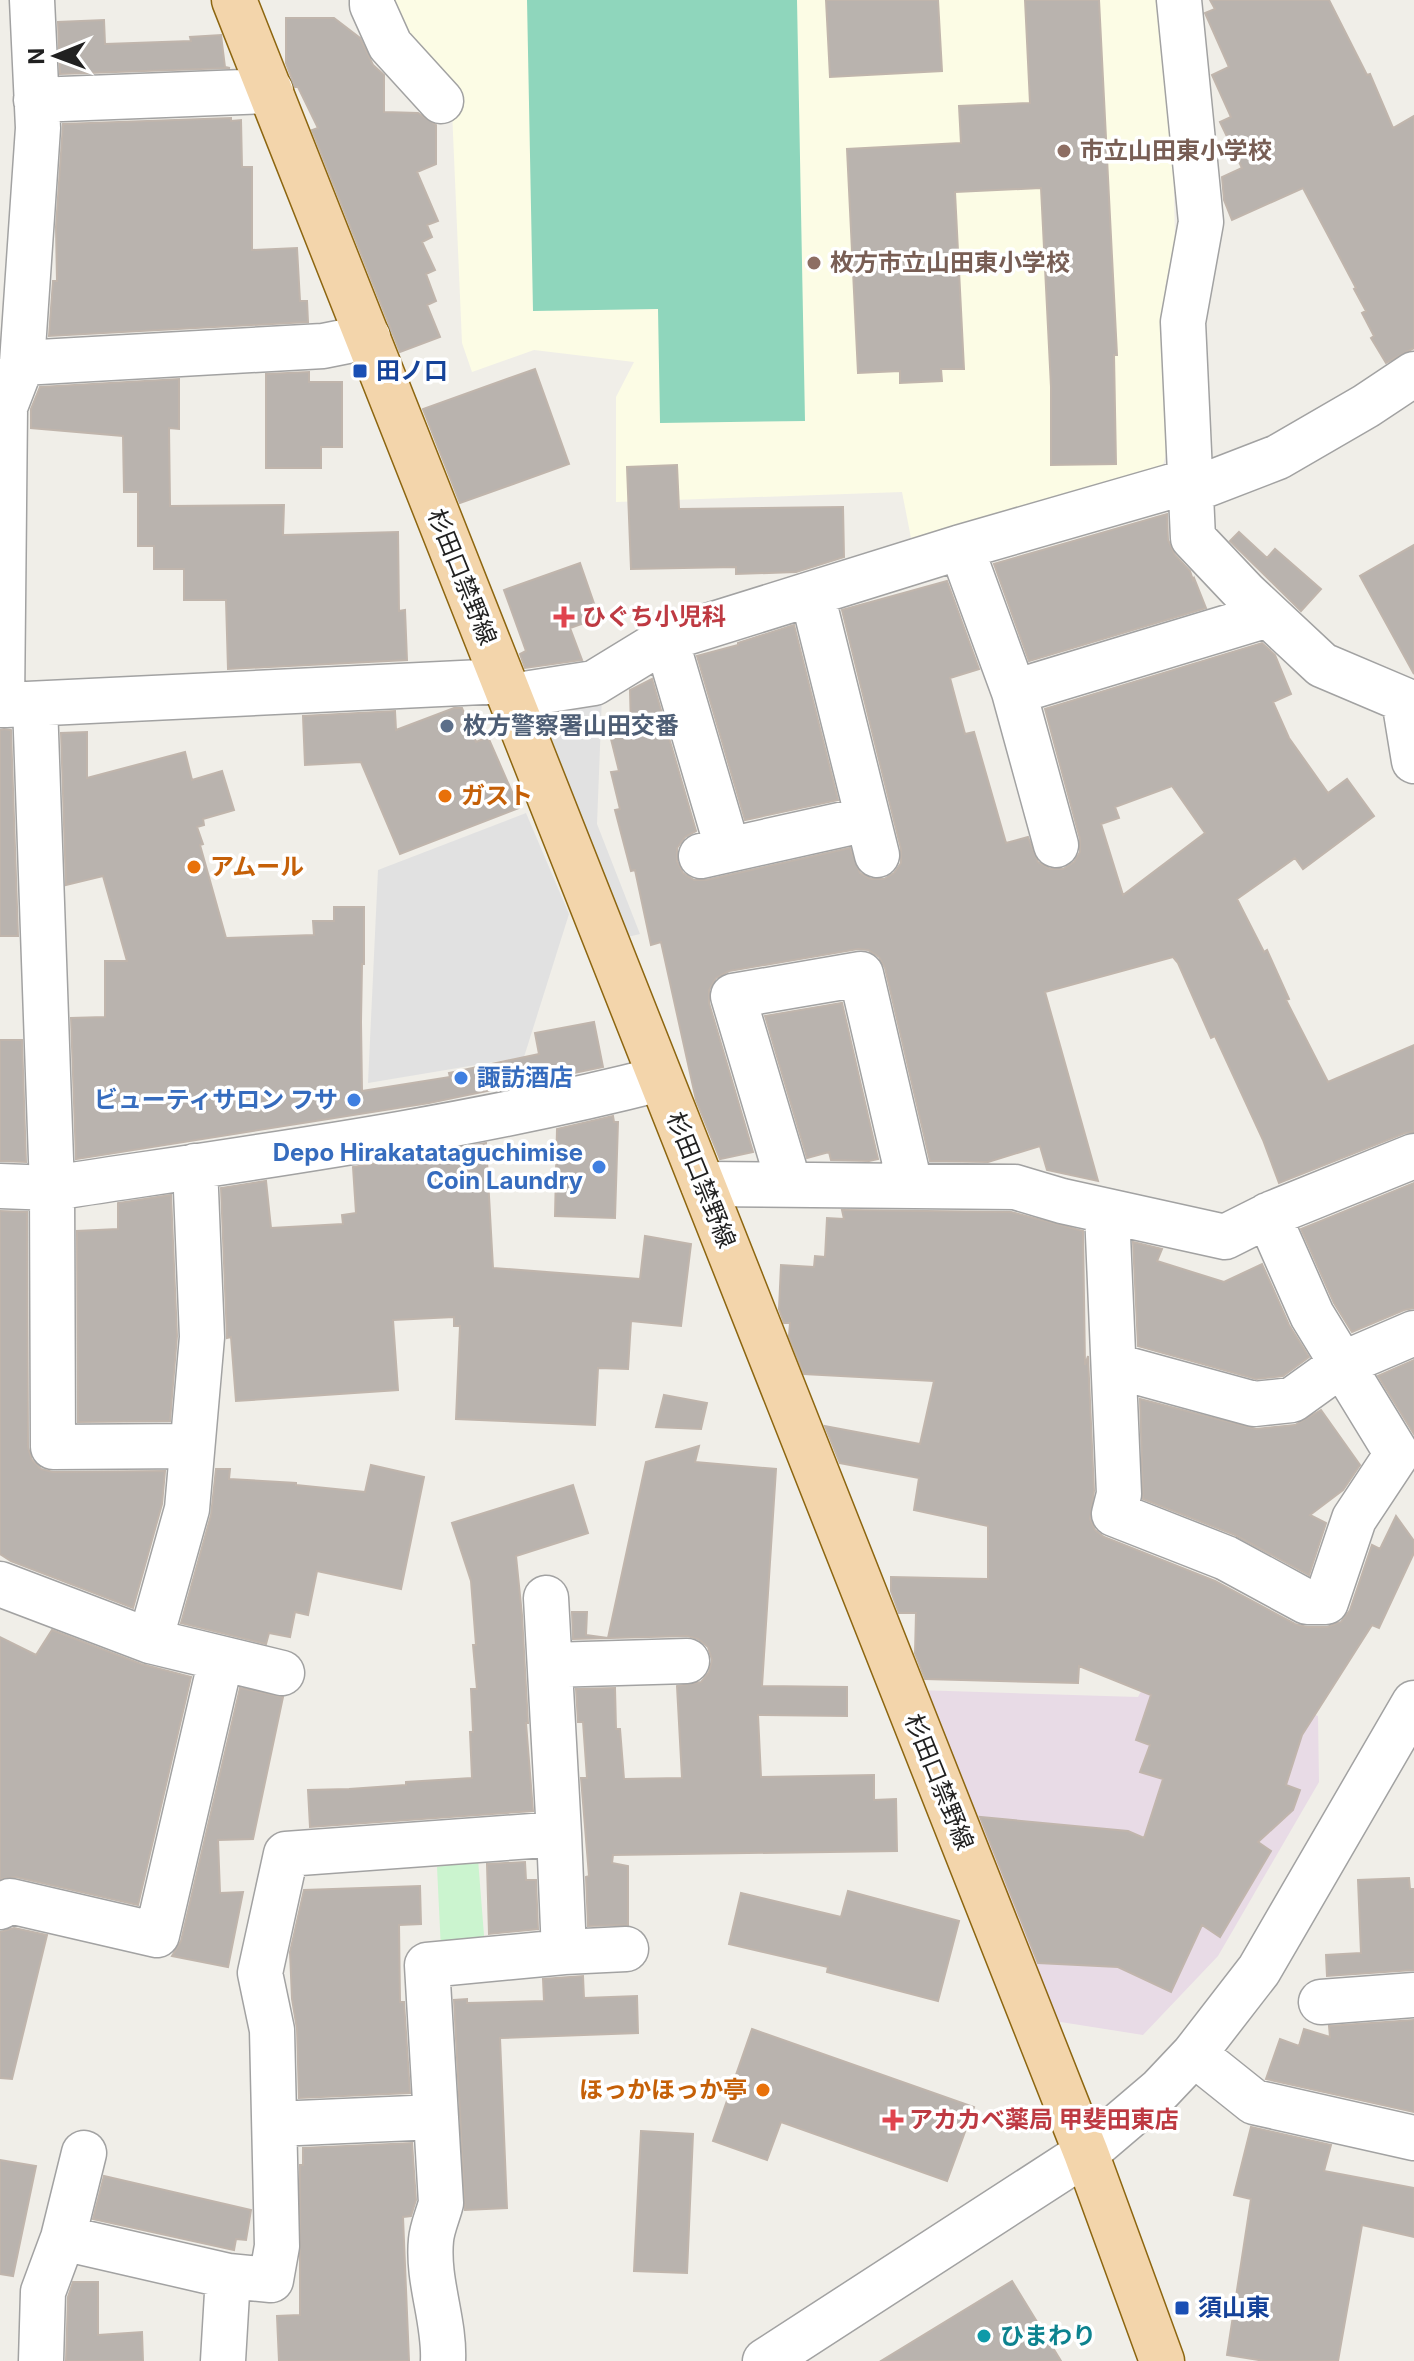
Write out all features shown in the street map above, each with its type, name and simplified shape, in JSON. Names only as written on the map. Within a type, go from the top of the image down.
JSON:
[{"type":"main road","name":"杉田口禁野線","points":[[234,0],[1086,2153],[1162,2361]]},
{"type":"street","points":[[32,0],[38,128],[22,363],[5,407],[12,704],[52,1188],[53,1447],[192,1446]]},
{"type":"street","points":[[372,0],[390,45],[441,101]]},
{"type":"street","points":[[1179,0],[1201,222],[1183,322],[1193,538],[1322,665],[1409,702],[1414,761]]},
{"type":"street","points":[[36,100],[271,91]]},
{"type":"street","points":[[22,363],[323,346],[368,337]]},
{"type":"street","points":[[12,704],[507,689],[594,683],[666,639],[961,547],[1190,486],[1278,457],[1414,374]]},
{"type":"street","points":[[961,547],[1014,692],[1056,845]]},
{"type":"street","points":[[666,639],[713,853],[872,837],[812,594]]},
{"type":"street","points":[[1014,692],[1268,615]]},
{"type":"street","points":[[789,1184],[733,996],[861,974],[910,1185]]},
{"type":"street","points":[[0,1186],[52,1188],[447,1126],[660,1079]]},
{"type":"street","points":[[703,1184],[1015,1187],[1107,1212],[1225,1237],[1268,1215],[1414,1156]]},
{"type":"street","points":[[150,1641],[187,1509],[202,1337],[195,1166]]},
{"type":"street","points":[[1107,1212],[1119,1494],[1114,1514],[1226,1558],[1307,1602],[1326,1602],[1354,1519],[1397,1454],[1312,1315],[1268,1215]]},
{"type":"street","points":[[1115,1366],[1254,1404],[1292,1400],[1342,1364],[1414,1333]]},
{"type":"street","points":[[0,1584],[150,1641],[282,1673]]},
{"type":"street","points":[[546,1598],[564,1952]]},
{"type":"street","points":[[0,1907],[10,1901],[157,1935],[221,1659]]},
{"type":"street","points":[[550,1665],[687,1661]]},
{"type":"street","points":[[765,2361],[1086,2153],[1160,2090],[1194,2054],[1259,1970],[1414,1703]]},
{"type":"street","points":[[63,2238],[228,2276],[271,2280],[277,2246],[272,2030],[260,1973],[286,1854],[559,1834]]},
{"type":"street","points":[[443,2361],[444,2340],[435,2296],[431,2241],[441,2203],[427,1965],[626,1949]]},
{"type":"street","points":[[1321,2002],[1414,1995]]},
{"type":"street","points":[[1194,2054],[1254,2102],[1414,2138]]},
{"type":"street","points":[[275,2124],[436,2117]]},
{"type":"street","points":[[41,2361],[43,2292],[63,2238],[84,2153]]},
{"type":"street","points":[[223,2361],[228,2276]]},
{"type":"shaded area","name":"枚方市立山田東小学校","points":[[386,0],[1160,0],[1170,19],[1175,240],[1165,287],[1169,442],[1162,469],[912,543],[902,492],[616,502],[616,397],[634,362],[534,350],[472,372],[462,343],[451,87],[407,43]]},
{"type":"shaded area","points":[[602,696],[597,824],[640,934],[611,941],[526,714]]},
{"type":"shaded area","points":[[526,813],[569,914],[524,1057],[368,1083],[378,870]]},
{"type":"shaded area","points":[[1162,1652],[1318,1716],[1319,1782],[1218,1956],[1143,2035],[1048,2020],[917,1690],[1138,1697]]},
{"type":"green space","points":[[527,0],[797,0],[805,421],[660,423],[658,309],[533,311]]},
{"type":"green space","points":[[478,1859],[485,1948],[441,1950],[437,1867]]},
{"type":"building","points":[[826,0],[938,0],[942,71],[830,77]]},
{"type":"building","points":[[1025,0],[1099,0],[1117,355],[1114,355],[1116,464],[1051,465],[1051,387],[1041,188],[955,192],[964,369],[941,369],[942,381],[900,383],[900,371],[858,373],[847,149],[961,143],[959,106],[1030,103]]},
{"type":"building","points":[[1210,0],[1329,0],[1367,75],[1370,74],[1393,128],[1414,116],[1414,348],[1386,363],[1371,338],[1374,336],[1362,313],[1366,311],[1356,288],[1303,188],[1232,220],[1224,200],[1222,177],[1242,168],[1220,122],[1231,117],[1212,75],[1229,67],[1205,13],[1215,9]]},
{"type":"building","points":[[286,18],[334,18],[360,38],[373,65],[384,75],[384,112],[418,113],[436,125],[436,164],[417,172],[438,221],[427,225],[432,237],[422,242],[435,270],[426,274],[436,301],[427,305],[440,337],[400,352],[312,130],[318,128],[298,87],[295,87],[286,63]]},
{"type":"building","points":[[104,20],[105,44],[191,41],[190,37],[221,35],[225,67],[230,68],[60,74],[58,22]]},
{"type":"building","points":[[231,118],[231,121],[241,120],[242,167],[252,167],[252,250],[297,248],[300,301],[307,301],[308,322],[49,336],[53,281],[57,281],[56,227],[63,124]]},
{"type":"building","points":[[535,369],[569,464],[460,503],[423,409]]},
{"type":"building","points":[[309,372],[309,382],[342,382],[342,447],[321,447],[321,468],[266,468],[266,374]]},
{"type":"building","points":[[179,379],[179,429],[169,428],[170,506],[284,505],[283,535],[398,532],[399,611],[405,610],[407,660],[228,669],[226,600],[184,600],[184,569],[154,569],[154,546],[138,546],[138,492],[124,492],[123,436],[31,428],[31,409],[40,387]]},
{"type":"building","points":[[677,465],[679,509],[843,507],[844,557],[796,572],[736,574],[736,567],[631,569],[627,467]]},
{"type":"building","points":[[1167,514],[1168,540],[1175,555],[1194,578],[1206,608],[1029,661],[994,564]]},
{"type":"building","points":[[1239,532],[1267,558],[1275,549],[1321,589],[1301,611],[1230,541]]},
{"type":"building","points":[[1414,545],[1414,674],[1360,576]]},
{"type":"building","points":[[580,563],[599,618],[570,628],[582,660],[525,668],[520,654],[526,651],[504,590]]},
{"type":"building","points":[[947,581],[979,669],[950,678],[965,734],[974,732],[1006,843],[1028,837],[1038,862],[1050,869],[1063,869],[1074,862],[1080,852],[1080,839],[1045,709],[1262,643],[1275,655],[1291,694],[1273,702],[1289,738],[1328,793],[1347,779],[1374,816],[1303,869],[1295,858],[1237,899],[1264,952],[1267,950],[1289,999],[1286,1000],[1328,1082],[1414,1045],[1414,1132],[1279,1183],[1263,1140],[1215,1036],[1211,1038],[1173,957],[1045,992],[1098,1181],[1047,1170],[1040,1146],[988,1162],[930,1161],[885,968],[879,957],[868,950],[858,949],[729,971],[716,978],[709,990],[709,1003],[753,1152],[720,1159],[696,1100],[661,942],[651,945],[635,870],[631,871],[615,810],[620,809],[611,772],[619,771],[611,739],[621,737],[619,731],[631,729],[630,690],[652,679],[696,831],[685,837],[677,848],[677,861],[683,873],[694,880],[706,880],[850,848],[860,873],[871,879],[884,879],[894,873],[901,863],[901,849],[842,610]],"holes":[[[1172,786],[1205,833],[1123,895],[1101,824],[1119,818],[1115,807]]]},
{"type":"building","points":[[794,625],[838,800],[745,820],[697,656]]},
{"type":"building","points":[[454,708],[462,708],[476,742],[488,737],[519,808],[400,854],[361,762],[305,765],[303,716],[395,711],[396,730]]},
{"type":"building","points":[[0,730],[11,730],[18,936],[0,936]]},
{"type":"building","points":[[87,732],[87,778],[185,752],[192,780],[222,771],[234,810],[203,819],[204,825],[197,827],[226,938],[314,935],[313,921],[334,921],[334,907],[364,907],[362,1091],[450,1077],[449,1073],[539,1054],[535,1033],[594,1022],[603,1067],[429,1103],[76,1159],[71,1018],[105,1017],[105,961],[127,961],[103,876],[66,885],[61,733]]},
{"type":"building","points":[[842,1003],[878,1159],[869,1161],[831,1160],[829,1152],[807,1158],[765,1016]]},
{"type":"building","points":[[0,1040],[22,1040],[26,1162],[0,1161]]},
{"type":"building","points":[[613,1116],[614,1122],[618,1122],[615,1218],[555,1216],[557,1129]]},
{"type":"building","points":[[486,1143],[493,1268],[640,1279],[645,1236],[691,1244],[681,1326],[631,1321],[628,1369],[598,1368],[595,1425],[456,1419],[460,1326],[454,1326],[454,1317],[393,1320],[398,1390],[236,1401],[231,1337],[227,1338],[221,1188],[266,1181],[271,1228],[343,1224],[342,1215],[356,1213],[353,1167]]},
{"type":"building","points":[[1414,1183],[1414,1308],[1352,1332],[1334,1303],[1301,1229]]},
{"type":"building","points":[[171,1195],[177,1336],[170,1421],[78,1422],[77,1231],[118,1229],[118,1203]]},
{"type":"building","points":[[842,1210],[1011,1212],[1083,1231],[1085,1365],[1088,1356],[1094,1491],[1090,1519],[1095,1530],[1104,1537],[1215,1581],[1295,1624],[1307,1627],[1327,1627],[1341,1622],[1350,1610],[1372,1545],[1380,1549],[1396,1516],[1414,1541],[1414,1553],[1379,1628],[1372,1625],[1302,1735],[1286,1785],[1300,1790],[1293,1810],[1258,1842],[1271,1851],[1220,1937],[1202,1925],[1171,1992],[1118,1967],[1038,1963],[980,1817],[1128,1831],[1144,1838],[1163,1779],[1140,1772],[1150,1745],[1136,1740],[1151,1695],[1079,1666],[1078,1683],[925,1679],[915,1653],[916,1613],[899,1613],[891,1591],[891,1577],[988,1579],[988,1526],[914,1510],[919,1478],[840,1463],[825,1426],[920,1444],[934,1381],[804,1374],[789,1336],[790,1323],[784,1323],[779,1309],[781,1265],[814,1267],[815,1256],[825,1257],[827,1218],[844,1219]]},
{"type":"building","points":[[0,1211],[27,1212],[28,1447],[32,1460],[41,1469],[53,1472],[165,1471],[162,1504],[133,1608],[0,1554]]},
{"type":"building","points":[[1133,1242],[1162,1249],[1157,1261],[1224,1282],[1262,1264],[1289,1325],[1309,1357],[1283,1376],[1256,1379],[1138,1346]]},
{"type":"building","points":[[1414,1360],[1414,1434],[1378,1376]]},
{"type":"building","points":[[664,1395],[707,1403],[701,1429],[656,1427]]},
{"type":"building","points":[[1140,1399],[1256,1429],[1295,1425],[1321,1410],[1360,1465],[1343,1490],[1310,1515],[1326,1523],[1309,1575],[1235,1535],[1143,1499]]},
{"type":"building","points":[[699,1446],[695,1462],[776,1469],[762,1686],[847,1687],[847,1716],[758,1715],[761,1777],[874,1775],[874,1800],[896,1799],[897,1851],[613,1855],[612,1863],[628,1866],[628,1925],[588,1926],[586,1877],[589,1876],[581,1778],[587,1778],[583,1722],[578,1722],[576,1689],[615,1688],[616,1729],[620,1729],[624,1779],[682,1778],[677,1686],[701,1682],[709,1672],[712,1660],[708,1647],[698,1639],[687,1636],[573,1639],[572,1612],[587,1612],[586,1635],[608,1638],[646,1462]]},
{"type":"building","points":[[371,1465],[424,1477],[401,1589],[317,1571],[308,1615],[295,1612],[290,1637],[269,1633],[266,1644],[181,1623],[211,1515],[216,1469],[230,1469],[229,1479],[365,1492]]},
{"type":"building","points":[[573,1485],[588,1533],[516,1556],[533,1811],[310,1827],[308,1790],[472,1778],[471,1689],[477,1689],[471,1581],[452,1523]]},
{"type":"building","points":[[52,1630],[141,1664],[191,1677],[138,1905],[16,1877],[0,1879],[0,1637],[36,1655]]},
{"type":"building","points":[[240,1688],[283,1697],[253,1839],[218,1840],[220,1893],[243,1892],[228,1967],[172,1956],[181,1941]]},
{"type":"building","points":[[525,1862],[526,1880],[536,1880],[538,1929],[489,1934],[487,1864]]},
{"type":"building","points":[[1409,1878],[1410,1889],[1414,1889],[1414,1970],[1327,1976],[1326,1955],[1361,1953],[1358,1880]]},
{"type":"building","points":[[420,1886],[421,1924],[399,1925],[400,2002],[404,2002],[410,2093],[299,2098],[290,1952],[304,1890]]},
{"type":"building","points":[[848,1891],[959,1921],[938,2001],[827,1972],[828,1967],[729,1944],[741,1893],[841,1917]]},
{"type":"building","points":[[14,1928],[47,1935],[12,2079],[0,2078],[0,1932]]},
{"type":"building","points":[[583,1976],[584,1998],[637,1996],[638,2033],[500,2038],[507,2208],[465,2210],[454,2000],[467,1999],[467,2003],[544,2001],[543,1979]]},
{"type":"building","points":[[1414,2020],[1414,2112],[1266,2079],[1280,2039],[1299,2046],[1304,2029],[1330,2037],[1329,2026]]},
{"type":"building","points":[[752,2029],[974,2107],[947,2181],[781,2122],[767,2160],[713,2141]]},
{"type":"building","points":[[1251,2127],[1331,2145],[1324,2171],[1414,2188],[1414,2237],[1362,2225],[1338,2361],[1265,2361],[1227,2355],[1251,2199],[1234,2195]]},
{"type":"building","points":[[641,2131],[693,2134],[687,2273],[634,2271]]},
{"type":"building","points":[[412,2143],[416,2200],[411,2216],[403,2217],[409,2361],[279,2361],[277,2316],[300,2315],[300,2165],[303,2165],[303,2148]]},
{"type":"building","points":[[0,2160],[36,2166],[13,2276],[0,2274]]},
{"type":"building","points":[[104,2176],[251,2210],[246,2240],[236,2239],[234,2250],[93,2219]]},
{"type":"building","name":"ひまわり","points":[[1012,2281],[1061,2361],[881,2361]]},
{"type":"building","points":[[73,2282],[98,2282],[98,2335],[142,2332],[143,2361],[66,2361],[68,2297]]},
{"type":"place","name":"市立山田東小学校","points":[[1064,151]]},
{"type":"place","name":"枚方市立山田東小学校","points":[[814,263]]},
{"type":"place","name":"田ノ口","points":[[360,371]]},
{"type":"place","name":"ひぐち小児科","points":[[564,617]]},
{"type":"place","name":"枚方警察署山田交番","points":[[447,726]]},
{"type":"place","name":"ガスト","points":[[445,796]]},
{"type":"place","name":"アムール","points":[[194,867]]},
{"type":"place","name":"諏訪酒店","points":[[461,1078]]},
{"type":"place","name":"ビューティサロン フサ","points":[[354,1100]]},
{"type":"place","name":"Depo Hirakatataguchimise Coin Laundry","points":[[599,1167]]},
{"type":"place","name":"ほっかほっか亭","points":[[763,2090]]},
{"type":"place","name":"アカカベ薬局 甲斐田東店","points":[[893,2120]]},
{"type":"place","name":"須山東","points":[[1182,2308]]},
{"type":"place","name":"ひまわり","points":[[984,2336]]}]
